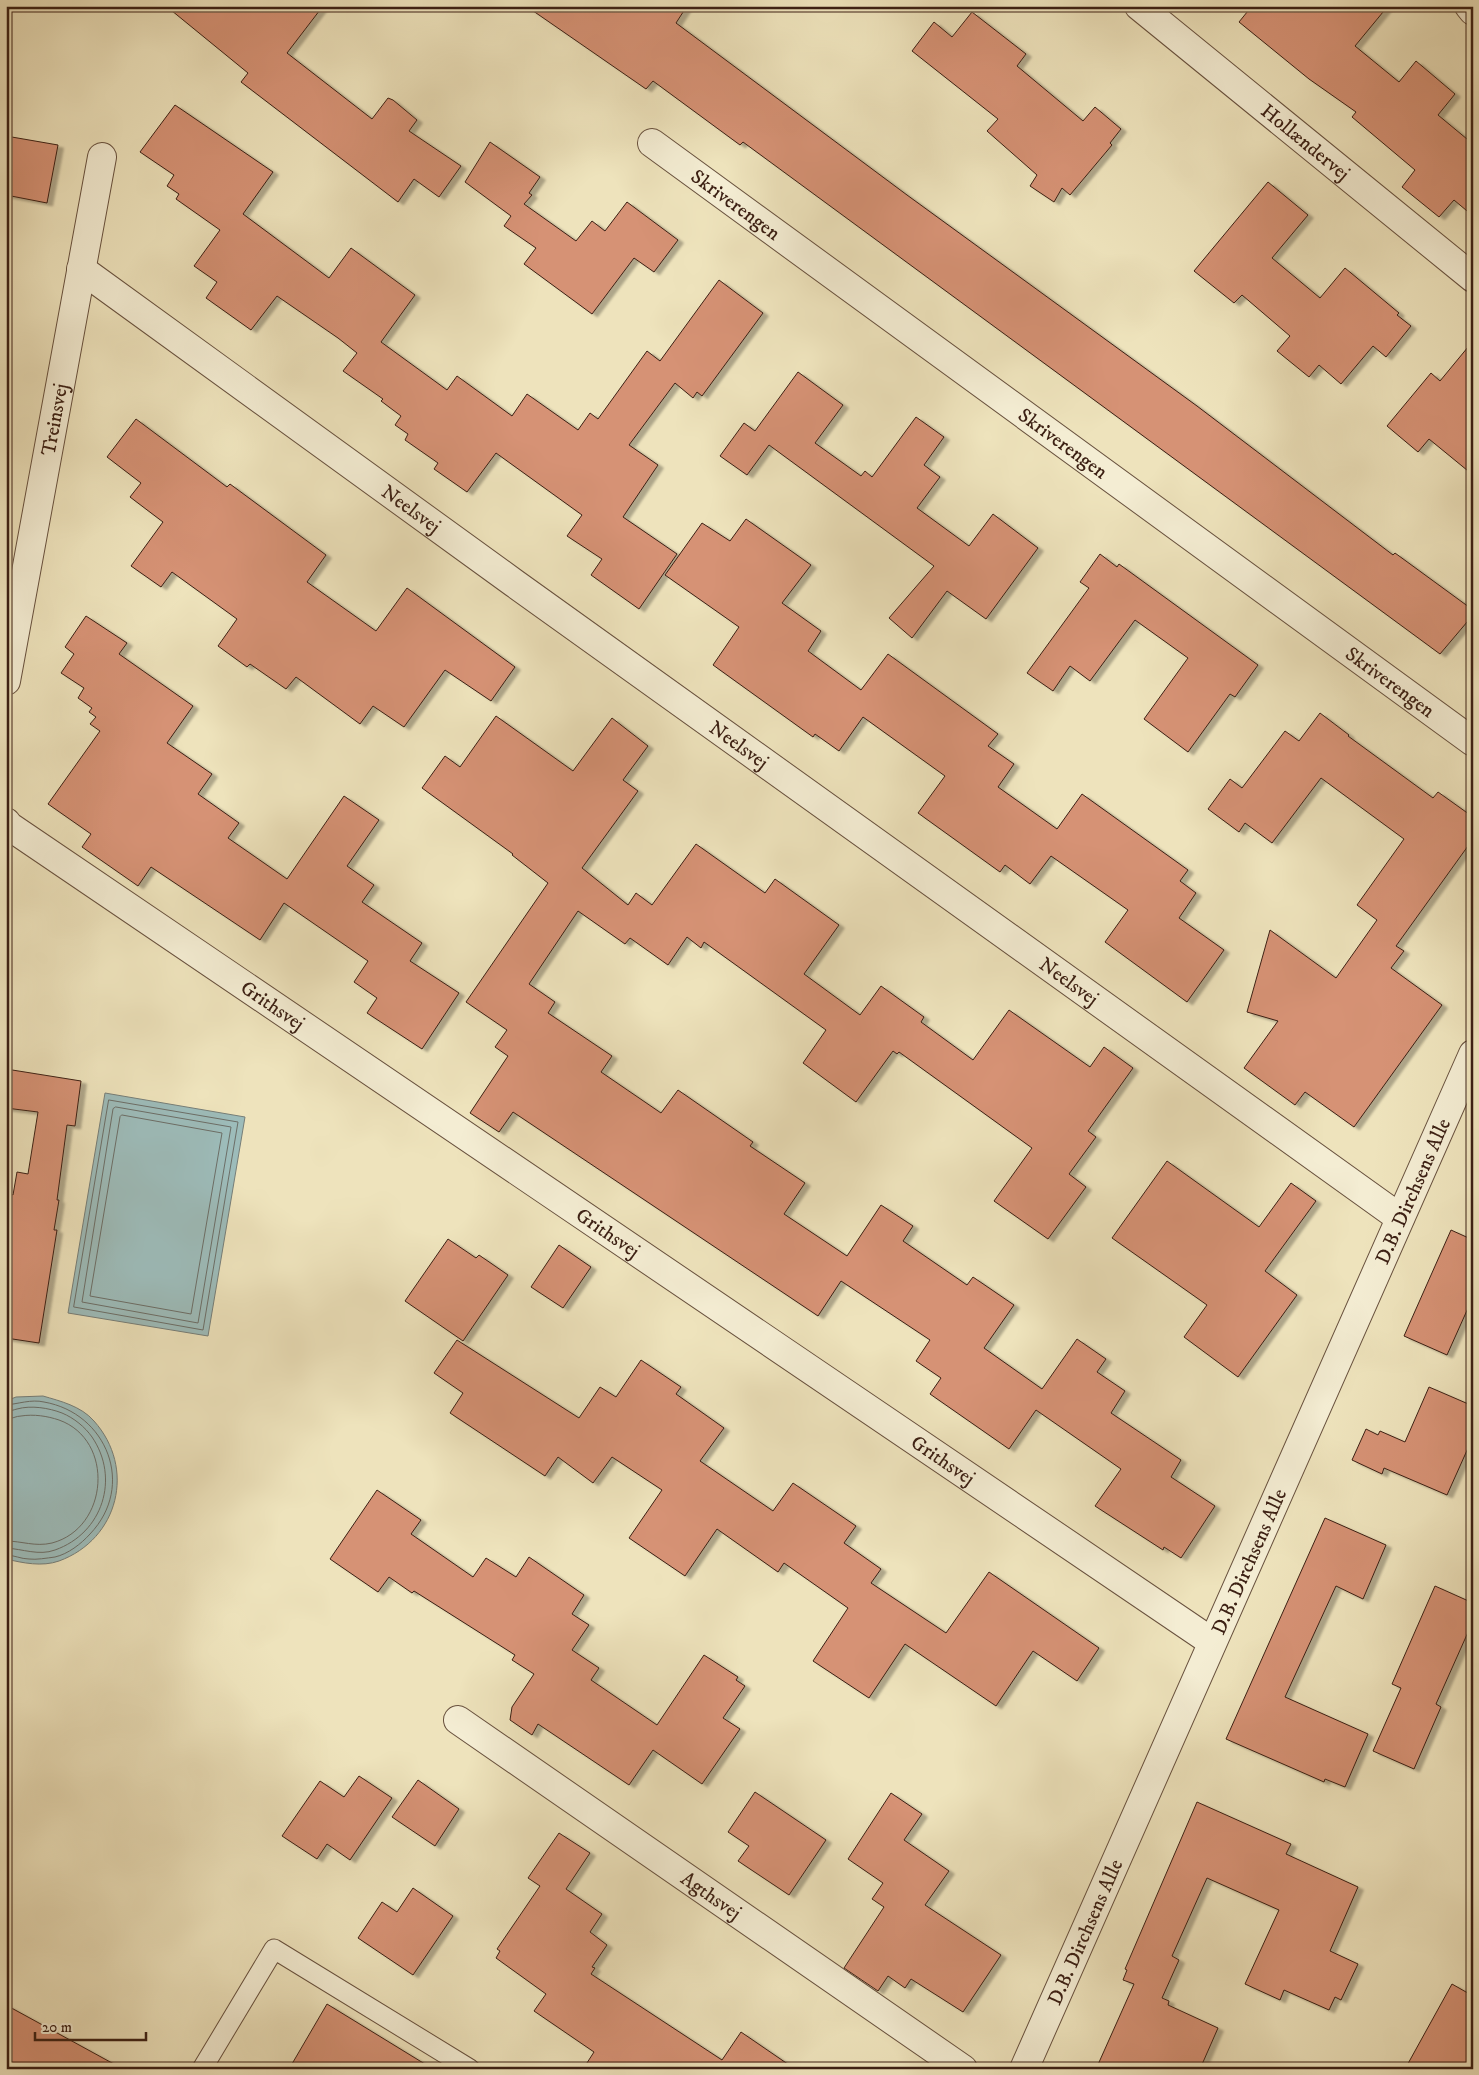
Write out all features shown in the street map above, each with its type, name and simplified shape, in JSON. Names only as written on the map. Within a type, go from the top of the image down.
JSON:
[{"type":"street","name":"Hollændervej","points":[[1139,6],[1473,278]]},
{"type":"street","points":[[1469,6],[1473,11]]},
{"type":"street","name":"Skriverengen","points":[[652,143],[1473,742]]},
{"type":"street","name":"Treinsvej","points":[[6,681],[102,157]]},
{"type":"street","name":"Neelsvej","points":[[81,269],[1400,1218]]},
{"type":"street","name":"Grithsvej","points":[[6,822],[17,832],[1212,1642]]},
{"type":"street","name":"D.B. Dirchsens Alle","points":[[1024,2069],[1473,1054]]},
{"type":"street","name":"Agthsvej","points":[[458,1720],[963,2069]]},
{"type":"lane","points":[[202,2069],[274,1949],[470,2069]]},
{"type":"water","points":[[105,1093],[245,1117],[208,1336],[68,1313]]},
{"type":"water","points":[[43,1396],[77,1408],[94,1421],[107,1440],[115,1460],[117,1480],[115,1500],[108,1519],[96,1536],[79,1551],[59,1561],[39,1564],[6,1559],[6,1401],[16,1397]]},
{"type":"building","points":[[166,6],[323,6],[287,53],[372,119],[388,98],[393,100],[417,120],[409,131],[461,166],[439,197],[414,179],[398,202],[241,82],[248,73]]},
{"type":"building","points":[[526,6],[687,6],[676,23],[907,195],[1197,406],[1393,555],[1395,553],[1473,610],[1473,615],[1440,654],[743,142],[740,145],[653,81],[646,89]]},
{"type":"building","points":[[1252,6],[1388,6],[1355,46],[1399,82],[1416,61],[1455,94],[1438,115],[1473,144],[1473,216],[1454,200],[1439,217],[1402,187],[1415,170],[1352,117],[1356,112],[1309,79],[1239,22]]},
{"type":"building","points":[[972,12],[1026,54],[1017,66],[1083,121],[1095,107],[1121,129],[1110,143],[1112,145],[1070,195],[1062,188],[1054,202],[1030,186],[1037,175],[987,131],[998,119],[912,51],[934,22],[952,37]]},
{"type":"building","points":[[175,105],[273,172],[243,214],[329,278],[351,248],[415,295],[381,342],[447,390],[457,376],[512,416],[527,394],[578,430],[590,413],[598,419],[647,351],[660,361],[719,280],[763,313],[702,396],[697,392],[693,398],[675,383],[629,445],[658,465],[623,517],[677,554],[639,609],[591,575],[602,559],[567,536],[582,515],[496,453],[467,492],[434,469],[438,463],[405,440],[408,434],[395,425],[401,416],[381,401],[383,399],[343,371],[357,353],[338,338],[277,296],[251,330],[206,298],[217,282],[194,266],[220,230],[176,199],[179,194],[167,186],[174,175],[140,152]]},
{"type":"building","points":[[6,136],[58,145],[47,203],[6,195]]},
{"type":"building","points":[[490,142],[540,177],[529,193],[532,195],[524,204],[576,241],[592,221],[605,231],[627,202],[678,240],[654,272],[634,258],[592,314],[524,264],[536,248],[504,226],[511,216],[465,182]]},
{"type":"building","points":[[1268,182],[1308,215],[1272,258],[1320,298],[1345,268],[1399,313],[1397,315],[1411,326],[1386,357],[1373,346],[1341,384],[1319,365],[1309,377],[1277,351],[1290,336],[1242,295],[1234,303],[1194,271]]},
{"type":"building","points":[[1473,341],[1473,475],[1429,439],[1418,452],[1387,426],[1431,373],[1440,381]]},
{"type":"building","points":[[798,372],[843,405],[815,443],[861,476],[865,471],[872,477],[916,417],[944,437],[924,465],[940,477],[917,508],[969,546],[993,514],[1038,548],[986,619],[947,591],[912,638],[889,618],[934,566],[769,445],[747,475],[720,456],[744,423],[755,431]]},
{"type":"building","points":[[136,419],[227,487],[230,484],[326,555],[307,582],[376,631],[407,588],[515,667],[491,701],[445,670],[404,727],[373,706],[360,724],[296,677],[286,689],[250,664],[247,667],[218,646],[237,619],[172,572],[161,587],[131,566],[163,522],[130,497],[141,483],[107,457]]},
{"type":"building","points":[[746,519],[811,565],[782,603],[821,631],[808,651],[861,690],[888,654],[998,734],[988,746],[1014,764],[998,787],[1057,829],[1082,794],[1188,870],[1180,881],[1196,893],[1179,918],[1224,950],[1187,1002],[1105,942],[1128,910],[1051,856],[1030,884],[1005,865],[1000,872],[918,813],[945,776],[863,717],[839,751],[815,734],[813,737],[713,665],[739,627],[665,575],[702,523],[730,541]]},
{"type":"building","points":[[1100,554],[1117,567],[1119,564],[1258,665],[1235,697],[1230,694],[1188,752],[1144,719],[1188,658],[1135,620],[1090,681],[1070,666],[1053,691],[1027,673],[1089,588],[1080,582]]},
{"type":"building","points":[[86,616],[127,643],[119,654],[193,706],[167,743],[212,774],[198,794],[239,823],[228,838],[287,879],[344,796],[379,820],[347,866],[374,885],[362,902],[422,943],[410,961],[459,993],[422,1049],[367,1013],[377,998],[354,982],[368,961],[284,903],[260,940],[151,867],[138,886],[82,847],[91,834],[48,804],[100,731],[90,724],[96,717],[89,712],[92,708],[78,698],[84,688],[61,673],[74,654],[65,647]]},
{"type":"building","points":[[1320,713],[1348,736],[1433,798],[1438,792],[1473,817],[1473,839],[1396,946],[1404,951],[1391,968],[1442,1005],[1354,1127],[1305,1092],[1295,1105],[1244,1068],[1278,1021],[1247,1012],[1270,930],[1336,978],[1377,920],[1357,905],[1404,839],[1321,778],[1272,843],[1245,823],[1239,832],[1208,809],[1230,779],[1242,788],[1285,731],[1299,741]]},
{"type":"building","points":[[496,716],[573,771],[612,718],[648,746],[623,780],[638,791],[582,868],[628,905],[636,893],[652,905],[696,844],[765,893],[775,879],[839,925],[804,974],[860,1015],[881,986],[924,1017],[921,1022],[973,1060],[1009,1010],[1090,1067],[1104,1047],[1133,1068],[1088,1131],[1096,1137],[1069,1174],[1086,1187],[1048,1239],[994,1201],[1032,1148],[899,1052],[897,1054],[893,1051],[856,1102],[803,1063],[826,1030],[704,942],[701,948],[687,937],[668,965],[630,938],[625,944],[578,911],[529,984],[555,1002],[548,1013],[612,1056],[601,1072],[661,1113],[678,1090],[753,1142],[750,1146],[805,1183],[784,1214],[847,1256],[881,1205],[913,1226],[903,1241],[967,1285],[973,1277],[1014,1305],[984,1348],[1042,1389],[1077,1339],[1106,1359],[1097,1372],[1125,1391],[1111,1413],[1181,1460],[1171,1477],[1215,1506],[1181,1558],[1164,1547],[1163,1550],[1095,1506],[1121,1469],[1036,1410],[1009,1449],[930,1394],[941,1378],[916,1361],[930,1340],[841,1281],[818,1316],[513,1112],[499,1132],[470,1113],[508,1056],[495,1047],[507,1030],[466,1002],[548,883],[513,854],[422,788],[445,756],[460,767]]},
{"type":"building","points":[[6,1069],[81,1081],[75,1126],[67,1125],[54,1230],[57,1230],[39,1343],[6,1338],[6,1224],[17,1172],[28,1174],[38,1112],[6,1108]]},
{"type":"building","points":[[1167,1161],[1259,1227],[1291,1183],[1316,1201],[1265,1271],[1297,1295],[1238,1377],[1184,1337],[1207,1305],[1112,1238]]},
{"type":"building","points":[[1451,1230],[1473,1240],[1473,1297],[1447,1355],[1404,1336]]},
{"type":"building","points":[[448,1239],[476,1258],[479,1255],[508,1275],[463,1341],[405,1301]]},
{"type":"building","points":[[559,1245],[591,1267],[563,1308],[531,1287]]},
{"type":"building","points":[[457,1340],[579,1418],[600,1387],[616,1397],[641,1360],[681,1387],[676,1394],[724,1428],[700,1461],[773,1511],[793,1483],[856,1526],[844,1543],[881,1569],[871,1583],[946,1633],[989,1572],[1099,1648],[1077,1681],[1033,1651],[996,1706],[905,1644],[869,1698],[813,1661],[848,1608],[784,1563],[778,1572],[717,1529],[685,1576],[629,1538],[662,1490],[612,1457],[593,1483],[558,1457],[545,1476],[450,1413],[463,1393],[434,1373]]},
{"type":"building","points":[[1429,1387],[1473,1406],[1473,1437],[1447,1495],[1384,1468],[1382,1474],[1352,1460],[1366,1429],[1378,1435],[1380,1431],[1405,1442]]},
{"type":"building","points":[[377,1490],[421,1520],[411,1534],[473,1577],[486,1558],[516,1577],[529,1557],[584,1595],[572,1614],[589,1625],[572,1650],[599,1668],[591,1680],[657,1725],[704,1655],[738,1677],[736,1680],[745,1686],[723,1718],[740,1729],[702,1784],[653,1750],[629,1785],[538,1724],[532,1735],[510,1720],[512,1707],[534,1674],[512,1660],[515,1655],[389,1577],[378,1592],[330,1559]]},
{"type":"building","points":[[1325,1518],[1386,1545],[1363,1599],[1336,1586],[1285,1697],[1368,1734],[1345,1787],[1325,1779],[1324,1782],[1226,1739]]},
{"type":"building","points":[[1435,1586],[1473,1603],[1473,1621],[1436,1704],[1441,1707],[1414,1769],[1373,1751],[1401,1688],[1392,1684]]},
{"type":"building","points":[[359,1776],[392,1798],[350,1860],[327,1844],[317,1859],[282,1836],[320,1781],[344,1797]]},
{"type":"building","points":[[418,1780],[459,1809],[435,1846],[392,1817]]},
{"type":"building","points":[[755,1792],[826,1840],[789,1895],[738,1861],[749,1846],[728,1832]]},
{"type":"building","points":[[891,1793],[922,1814],[904,1840],[949,1871],[925,1905],[1001,1955],[963,2012],[911,1979],[905,1988],[888,1976],[878,1991],[844,1968],[884,1907],[872,1899],[883,1883],[848,1859]]},
{"type":"building","points":[[1197,1802],[1291,1844],[1286,1854],[1358,1887],[1330,1951],[1358,1964],[1341,2000],[1335,1997],[1329,2010],[1284,1990],[1280,2000],[1245,1984],[1279,1910],[1207,1878],[1172,1956],[1179,1960],[1162,1998],[1169,2001],[1168,2005],[1218,2028],[1200,2069],[1096,2069],[1134,1984],[1123,1980],[1127,1970],[1125,1969]]},
{"type":"building","points":[[559,1833],[590,1853],[566,1889],[602,1914],[590,1932],[607,1945],[592,1967],[595,1968],[591,1974],[722,2060],[741,2032],[795,2069],[583,2069],[594,2052],[534,2011],[546,1994],[496,1958],[500,1951],[497,1949],[540,1886],[528,1878]]},
{"type":"building","points":[[413,1888],[453,1916],[413,1975],[358,1938],[382,1902],[397,1912]]},
{"type":"building","points":[[1452,1984],[1473,1996],[1473,2069],[1405,2069]]},
{"type":"building","points":[[327,2004],[433,2069],[289,2069]]},
{"type":"building","points":[[6,2005],[123,2069],[6,2069]]}]
